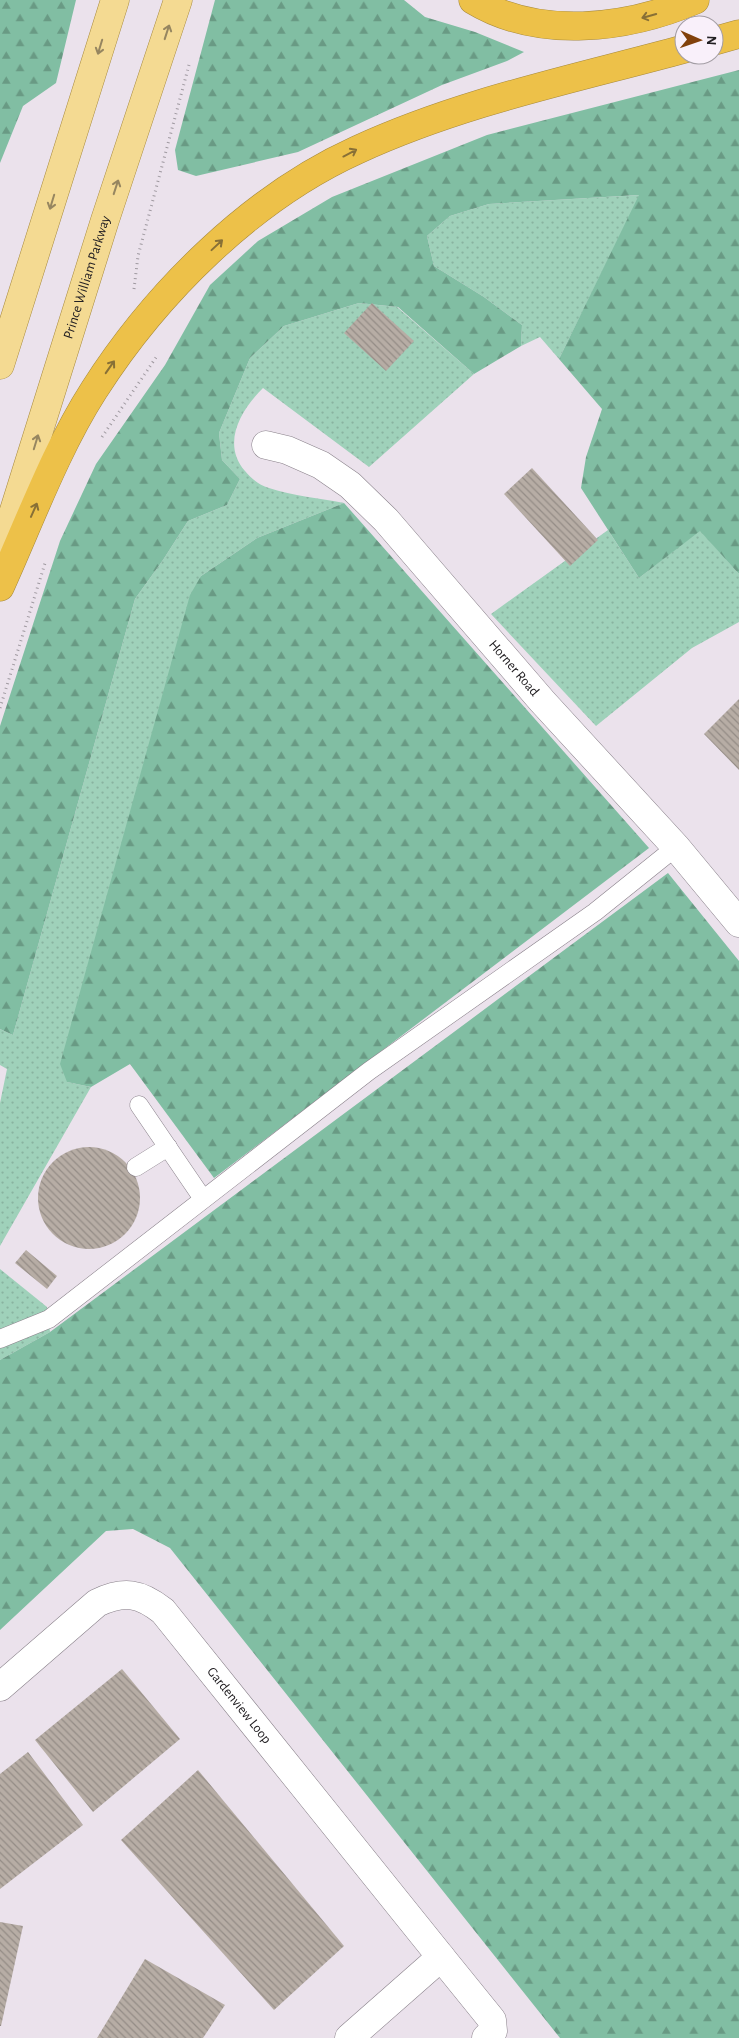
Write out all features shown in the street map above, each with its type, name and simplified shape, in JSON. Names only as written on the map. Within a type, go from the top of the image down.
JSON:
[{"type":"highway","points":[[473,0],[513,17],[547,24],[592,25],[636,20],[695,0]]},
{"type":"highway","points":[[724,38],[739,34]]},
{"type":"highway","points":[[0,587],[62,450],[93,392],[130,338],[182,277],[231,232],[296,184],[355,151],[401,131],[511,94],[674,52]]},
{"type":"main road","points":[[0,364],[115,0]]},
{"type":"main road","name":"Prince William Parkway","points":[[0,555],[105,220],[178,0]]},
{"type":"street","name":"Horner Road","points":[[266,445],[287,450],[321,465],[350,485],[386,520],[542,701],[676,847],[739,923]]},
{"type":"street","name":"Gardenview Loop","points":[[0,1687],[97,1603],[111,1596],[129,1594],[148,1599],[163,1611],[492,2020],[493,2031],[486,2038]]},
{"type":"street","points":[[349,2038],[441,1957]]},
{"type":"lane","points":[[0,1339],[49,1319],[369,1071],[594,912],[676,847]]},
{"type":"lane","points":[[139,1105],[203,1199]]},
{"type":"lane","points":[[136,1167],[168,1147]]},
{"type":"path","points":[[133,294],[138,256],[192,57]]},
{"type":"path","points":[[99,442],[157,356]]},
{"type":"path","points":[[0,708],[49,550]]},
{"type":"green space","points":[[0,0],[76,0],[56,83],[23,106],[0,163]]},
{"type":"green space","points":[[215,0],[404,0],[425,17],[475,32],[524,52],[507,61],[442,85],[298,152],[196,176],[178,170],[175,150]]},
{"type":"green space","points":[[739,70],[739,574],[700,531],[639,578],[581,488],[586,457],[602,409],[559,359],[639,195],[489,204],[450,216],[427,236],[434,266],[484,297],[522,325],[521,346],[474,374],[398,307],[359,303],[284,326],[250,358],[219,433],[222,460],[240,479],[227,505],[188,521],[135,599],[13,1035],[0,1029],[0,726],[60,541],[96,464],[165,365],[210,285],[258,241],[332,197],[487,135]]},
{"type":"green space","points":[[640,195],[559,359],[540,337],[521,346],[522,325],[484,297],[434,266],[427,236],[450,216],[489,204]]},
{"type":"green space","points":[[359,303],[397,307],[474,374],[369,467],[263,388],[241,417],[234,438],[235,449],[238,460],[253,479],[262,485],[278,491],[344,503],[257,538],[201,576],[67,1082],[91,1087],[0,1246],[0,1103],[7,1069],[0,1065],[0,1029],[13,1035],[135,599],[188,521],[227,505],[240,479],[222,460],[219,433],[250,358],[284,326]]},
{"type":"green space","points":[[344,503],[649,848],[214,1178],[130,1064],[91,1087],[67,1082],[60,1064],[190,595],[201,576],[257,538]]},
{"type":"green space","points":[[608,530],[639,578],[700,530],[739,574],[739,622],[692,648],[596,726],[491,614]]},
{"type":"green space","points":[[668,873],[739,961],[739,2038],[560,2038],[170,1548],[133,1529],[106,1531],[0,1630],[0,1360],[50,1332]]},
{"type":"green space","points":[[0,1269],[47,1307],[50,1332],[0,1360]]},
{"type":"building","points":[[372,303],[414,341],[386,371],[344,333]]},
{"type":"building","points":[[532,468],[598,540],[570,566],[504,494]]},
{"type":"building","points":[[739,699],[739,770],[704,734]]},
{"type":"building","points":[[89,1147],[109,1151],[125,1162],[136,1178],[140,1198],[136,1218],[125,1234],[109,1245],[89,1249],[69,1245],[53,1234],[42,1218],[38,1198],[42,1178],[53,1162],[69,1151]]},
{"type":"building","points":[[26,1250],[57,1276],[47,1289],[15,1263]]},
{"type":"building","points":[[122,1669],[180,1739],[93,1812],[35,1740]]},
{"type":"building","points":[[28,1752],[83,1825],[0,1889],[0,1774]]},
{"type":"building","points":[[198,1770],[344,1946],[274,2010],[121,1840]]},
{"type":"building","points":[[0,1922],[23,1926],[1,2026],[0,2026]]},
{"type":"building","points":[[145,1959],[225,2005],[203,2038],[97,2038]]}]
